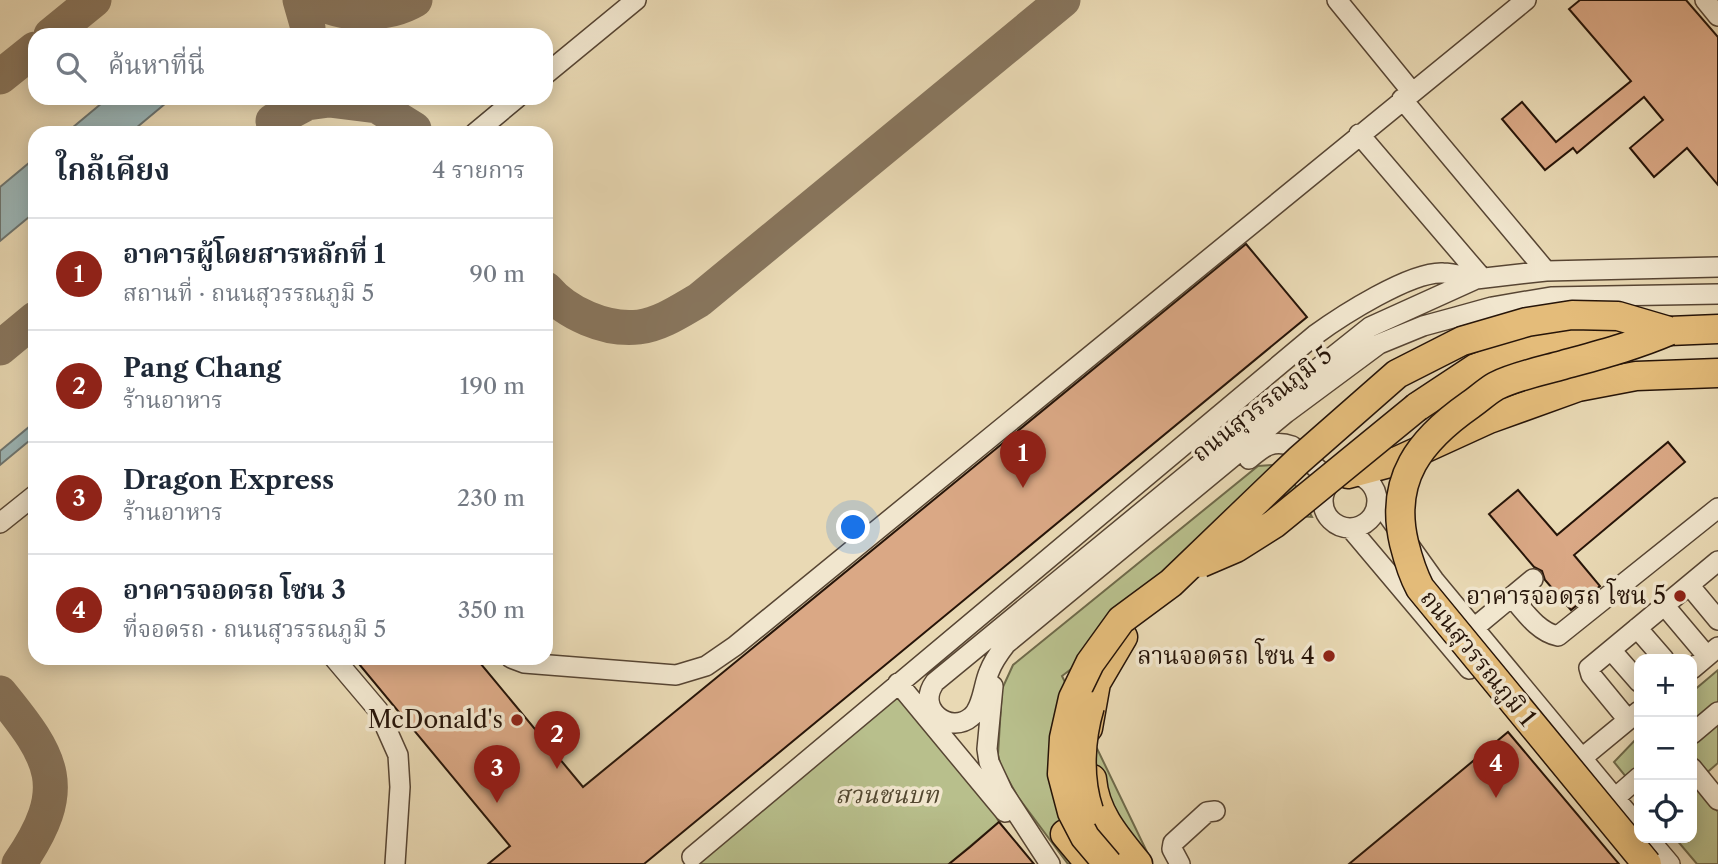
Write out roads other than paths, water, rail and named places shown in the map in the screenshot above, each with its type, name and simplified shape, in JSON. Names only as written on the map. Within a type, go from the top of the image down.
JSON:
[{"type":"highway","name":"ถนนสุวรรณภูมิ 1","points":[[1138,864],[1108,828],[1093,794],[1087,737],[1089,715],[1093,692],[1104,666],[1124,636],[1171,583],[1299,460],[1397,374],[1462,341],[1527,322],[1572,315],[1618,316],[1670,331]]},
{"type":"highway","name":"ถนนสุวรรณภูมิ 1","points":[[1124,864],[1101,836],[1092,820],[1082,783],[1084,724],[1111,665],[1128,639],[1236,548],[1274,524],[1417,407],[1476,368],[1535,345],[1670,331],[1718,329]]},
{"type":"highway","name":"ถนนสุวรรณภูมิ 1","points":[[1656,854],[1420,588],[1412,573],[1399,508],[1405,478],[1419,451],[1442,425],[1497,386],[1541,371],[1628,348],[1670,331]]},
{"type":"highway","points":[[1340,477],[1397,461],[1551,395],[1606,381],[1671,373],[1718,373]]},
{"type":"highway","name":"ถนนสุวรรณภูมิ 1","points":[[1090,864],[1065,834],[1055,817],[1048,792],[1048,735],[1066,684],[1103,628],[1119,611],[1169,577],[1236,548]]},
{"type":"highway","name":"ถนนสุวรรณภูมิ 1","points":[[1108,864],[1085,837],[1072,812],[1062,775],[1064,738],[1073,698],[1090,663],[1113,629],[1141,604],[1171,583]]},
{"type":"street","points":[[553,68],[636,0]]},
{"type":"street","points":[[1337,0],[1407,96],[1546,271]]},
{"type":"street","points":[[549,665],[676,675],[706,666],[735,646],[1526,0]]},
{"type":"street","points":[[1705,0],[1718,16]]},
{"type":"street","points":[[483,126],[509,105]]},
{"type":"street","points":[[1359,134],[1479,278]]},
{"type":"street","name":"ถนนสุวรรณภูมิ 5","points":[[1049,864],[929,716],[898,683],[1332,323],[1388,291],[1418,278],[1441,272],[1479,278],[1546,271],[1718,267]]},
{"type":"street","name":"ถนนสุวรรณภูมิ 5","points":[[929,716],[929,691],[936,682],[1272,405],[1370,327],[1479,278]]},
{"type":"street","name":"ถนนสุวรรณภูมิ 5","points":[[929,716],[951,723],[968,720],[975,714],[988,673],[1006,644],[1286,413],[1379,344],[1423,326],[1492,307],[1551,296],[1718,294]]},
{"type":"street","name":"ถนนสุวรรณภูมิ 5","points":[[1049,864],[1003,792],[989,762],[987,749],[991,700],[1000,670],[1014,651],[1262,448],[1279,442],[1292,446],[1340,477],[1365,478],[1376,491],[1377,500],[1423,565],[1634,821]]},
{"type":"street","points":[[1340,477],[1322,497],[1323,507],[1333,523],[1351,529],[1630,864]]},
{"type":"street","points":[[1351,529],[1367,523],[1376,509],[1377,500]]},
{"type":"street","points":[[0,523],[28,501]]},
{"type":"street","points":[[1512,597],[1539,626],[1549,634],[1558,636],[1718,508]]},
{"type":"street","points":[[1582,758],[1634,716],[1589,668],[1717,563]]},
{"type":"street","points":[[1397,584],[1405,568],[1423,565]]},
{"type":"street","points":[[1474,628],[1533,579]]},
{"type":"street","points":[[1689,585],[1718,620]]},
{"type":"street","points":[[1012,588],[1028,606]]},
{"type":"street","points":[[1664,605],[1705,657]]},
{"type":"street","points":[[1637,628],[1660,654]]},
{"type":"street","points":[[1611,650],[1634,676]]},
{"type":"street","points":[[340,665],[378,710],[398,755],[400,787],[395,864]]},
{"type":"street","points":[[1483,686],[1507,667]]},
{"type":"street","points":[[692,857],[898,683]]},
{"type":"street","points":[[1697,730],[1718,712]]},
{"type":"street","points":[[1539,754],[1562,734]]},
{"type":"street","points":[[1697,774],[1718,800]]},
{"type":"street","points":[[1615,797],[1635,780]]},
{"type":"street","points":[[1180,864],[1172,849],[1173,843],[1208,812],[1215,811],[1212,817],[1185,841],[1184,849],[1193,864]]},
{"type":"street","points":[[1640,864],[1656,854]]},
{"type":"water","points":[[100,105],[164,105],[138,126],[74,126]]},
{"type":"water","points":[[28,164],[28,218],[0,241],[0,187]]},
{"type":"water","points":[[28,428],[28,442],[0,465],[0,451]]},
{"type":"place","name":"อาคารผู้โดยสารหลักที่ 1","points":[[1023,488]]},
{"type":"place","name":"อาคารจอดรถ โซน 5","points":[[1680,596]]},
{"type":"place","name":"ลานจอดรถ โซน 4","points":[[1329,656]]},
{"type":"place","name":"McDonald's","points":[[517,720]]},
{"type":"place","name":"Pang Chang","points":[[557,769]]},
{"type":"place","name":"อาคารจอดรถ โซน 3","points":[[1496,798]]},
{"type":"place","name":"Dragon Express","points":[[497,803]]},
{"type":"park label","name":"สวนชนบท","points":[[887,795]]}]
